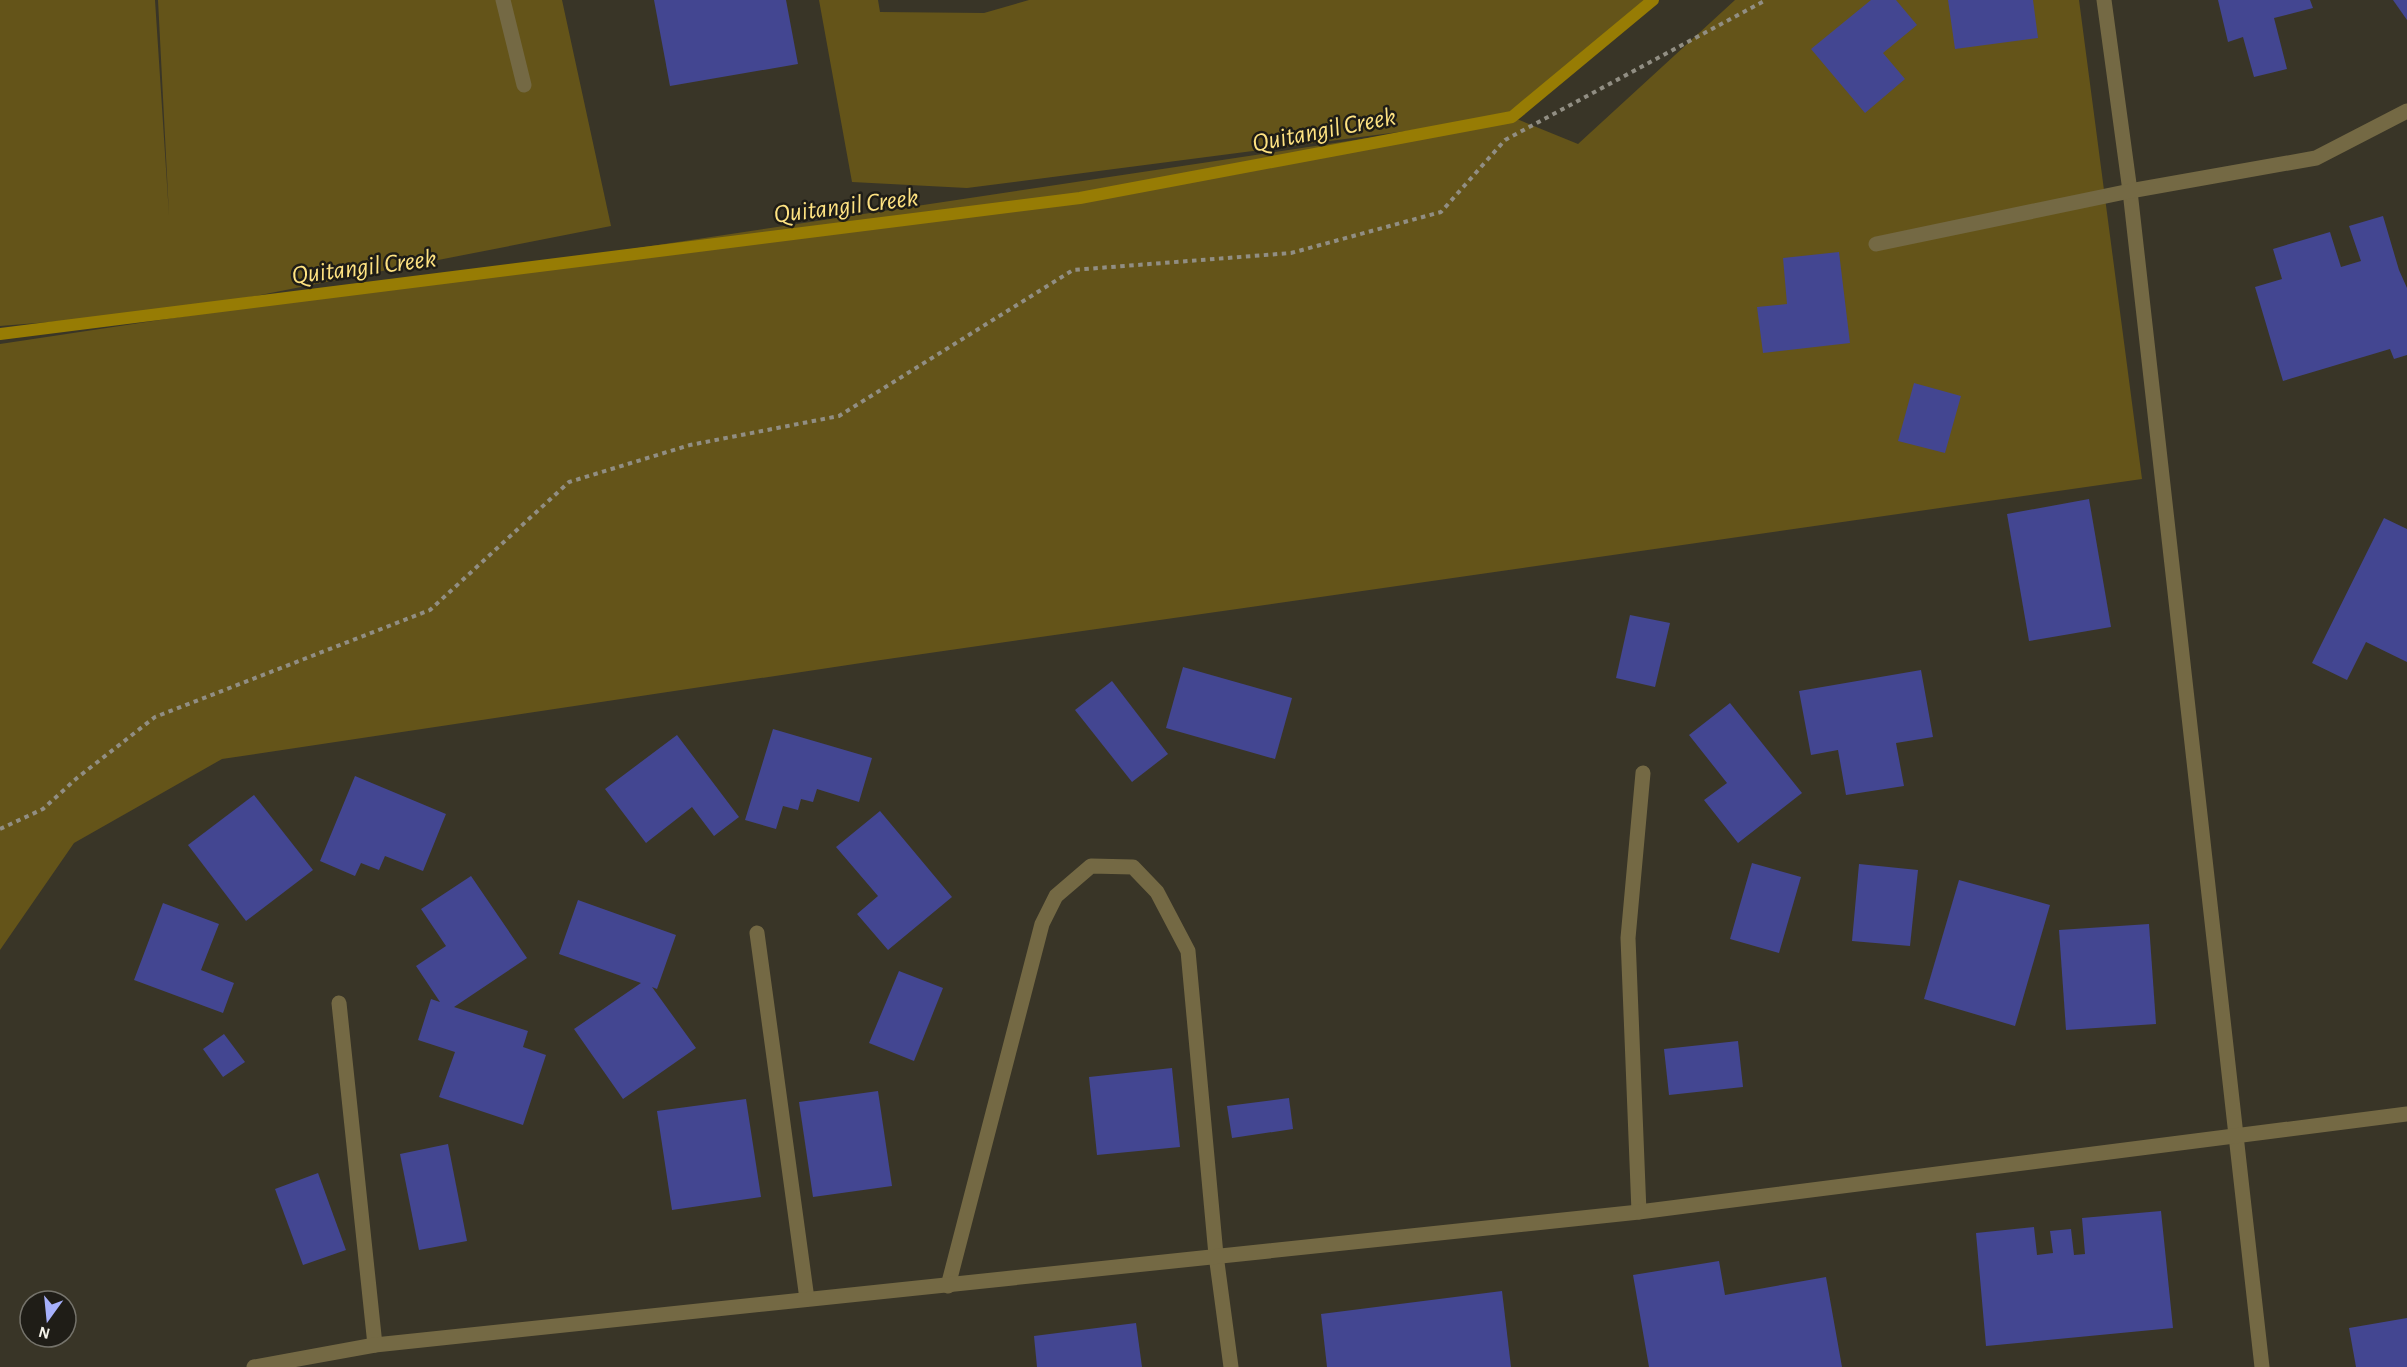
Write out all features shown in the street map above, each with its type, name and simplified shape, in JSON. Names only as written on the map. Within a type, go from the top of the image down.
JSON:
[{"type":"street","points":[[502,0],[524,85]]},
{"type":"street","points":[[2103,0],[2130,191],[2262,1367]]},
{"type":"street","points":[[1876,244],[2130,191],[2316,159],[2407,111]]},
{"type":"street","points":[[1639,1212],[1628,938],[1643,772]]},
{"type":"street","points":[[948,1286],[1042,924],[1056,896],[1090,866],[1133,867],[1157,892],[1188,951],[1216,1256],[1231,1367]]},
{"type":"street","points":[[757,933],[807,1299]]},
{"type":"street","points":[[339,1003],[375,1345]]},
{"type":"street","points":[[265,1366],[375,1345],[1639,1212],[2407,1114]]},
{"type":"path","points":[[0,829],[43,809],[77,778],[155,717],[430,610],[569,482],[690,445],[839,416],[1073,270],[1291,253],[1441,212],[1505,140],[1766,0]]},
{"type":"shaded area","points":[[0,0],[155,0],[169,215],[158,0],[562,0],[611,226],[174,312],[0,326]]},
{"type":"shaded area","points":[[819,0],[878,0],[880,12],[984,13],[1029,0],[1653,0],[1512,117],[1578,144],[1735,0],[2079,0],[2142,479],[881,660],[222,759],[74,843],[0,950],[0,344],[1468,123],[967,188],[852,182]]},
{"type":"building","points":[[654,0],[786,0],[798,64],[670,86]]},
{"type":"building","points":[[1871,0],[1896,0],[1917,25],[1883,53],[1905,79],[1865,113],[1811,49]]},
{"type":"building","points":[[1948,0],[2033,0],[2038,38],[1955,49]]},
{"type":"building","points":[[2218,0],[2310,0],[2313,8],[2274,18],[2287,69],[2254,77],[2243,37],[2228,42]]},
{"type":"building","points":[[2393,0],[2407,0],[2407,20]]},
{"type":"building","points":[[2383,216],[2399,270],[2407,288],[2407,355],[2394,359],[2390,349],[2283,381],[2255,287],[2282,279],[2273,249],[2330,232],[2341,267],[2361,261],[2349,226]]},
{"type":"building","points":[[1839,252],[1850,343],[1763,353],[1757,307],[1787,304],[1783,258]]},
{"type":"building","points":[[1914,383],[1961,396],[1945,453],[1898,441]]},
{"type":"building","points":[[2089,499],[2111,627],[2029,641],[2007,514]]},
{"type":"building","points":[[2384,518],[2407,529],[2407,662],[2366,642],[2347,680],[2312,663]]},
{"type":"building","points":[[1630,615],[1670,623],[1655,687],[1616,678]]},
{"type":"building","points":[[1183,667],[1292,698],[1275,759],[1166,728]]},
{"type":"building","points":[[1921,670],[1933,737],[1896,743],[1904,786],[1846,795],[1838,750],[1811,755],[1799,691]]},
{"type":"building","points":[[1112,681],[1168,754],[1132,782],[1075,710]]},
{"type":"building","points":[[1730,703],[1802,793],[1738,843],[1704,800],[1727,783],[1689,735]]},
{"type":"building","points":[[773,729],[872,758],[859,802],[817,789],[813,802],[801,799],[798,810],[783,806],[776,829],[745,820]]},
{"type":"building","points":[[677,735],[739,817],[714,836],[692,807],[646,843],[605,789]]},
{"type":"building","points":[[355,776],[446,814],[423,871],[385,856],[379,870],[361,863],[355,876],[320,861]]},
{"type":"building","points":[[254,795],[313,870],[246,921],[188,845]]},
{"type":"building","points":[[880,811],[952,897],[888,950],[857,914],[878,896],[836,847]]},
{"type":"building","points":[[1752,863],[1801,877],[1779,953],[1730,939]]},
{"type":"building","points":[[1859,864],[1918,870],[1910,946],[1852,941]]},
{"type":"building","points":[[471,876],[527,958],[454,1007],[528,1031],[523,1047],[546,1055],[523,1125],[439,1097],[455,1052],[418,1040],[431,999],[440,1002],[416,966],[446,946],[421,909]]},
{"type":"building","points":[[1959,880],[2050,905],[2015,1026],[1924,999]]},
{"type":"building","points":[[578,900],[676,935],[657,989],[652,987],[696,1048],[623,1099],[574,1029],[641,983],[559,954]]},
{"type":"building","points":[[163,903],[219,924],[201,970],[234,983],[223,1013],[134,980]]},
{"type":"building","points":[[2149,924],[2156,1024],[2066,1030],[2059,930]]},
{"type":"building","points":[[899,971],[943,988],[914,1061],[869,1043]]},
{"type":"building","points":[[224,1034],[245,1062],[223,1077],[203,1049]]},
{"type":"building","points":[[1738,1041],[1743,1087],[1669,1095],[1664,1049]]},
{"type":"building","points":[[1172,1068],[1180,1147],[1097,1155],[1089,1077]]},
{"type":"building","points":[[878,1091],[892,1186],[813,1197],[799,1102]]},
{"type":"building","points":[[1289,1098],[1293,1129],[1232,1138],[1227,1106]]},
{"type":"building","points":[[746,1099],[761,1197],[672,1210],[657,1111]]},
{"type":"building","points":[[448,1144],[467,1241],[419,1250],[400,1154]]},
{"type":"building","points":[[318,1173],[346,1250],[303,1265],[275,1189]]},
{"type":"building","points":[[2161,1211],[2173,1328],[1986,1346],[1976,1233],[2034,1227],[2037,1255],[2053,1253],[2050,1231],[2071,1229],[2074,1255],[2085,1254],[2082,1218]]},
{"type":"building","points":[[1719,1261],[1725,1295],[1826,1277],[1842,1367],[1649,1367],[1633,1275]]},
{"type":"building","points":[[1502,1291],[1511,1367],[1327,1367],[1321,1314]]},
{"type":"building","points":[[2407,1318],[2407,1367],[2356,1367],[2349,1328]]},
{"type":"building","points":[[1136,1323],[1142,1367],[1037,1367],[1034,1336]]},
{"type":"waterway","name":"Quitangil Creek","points":[[0,334],[1080,198],[1512,117],[1653,0]]}]
